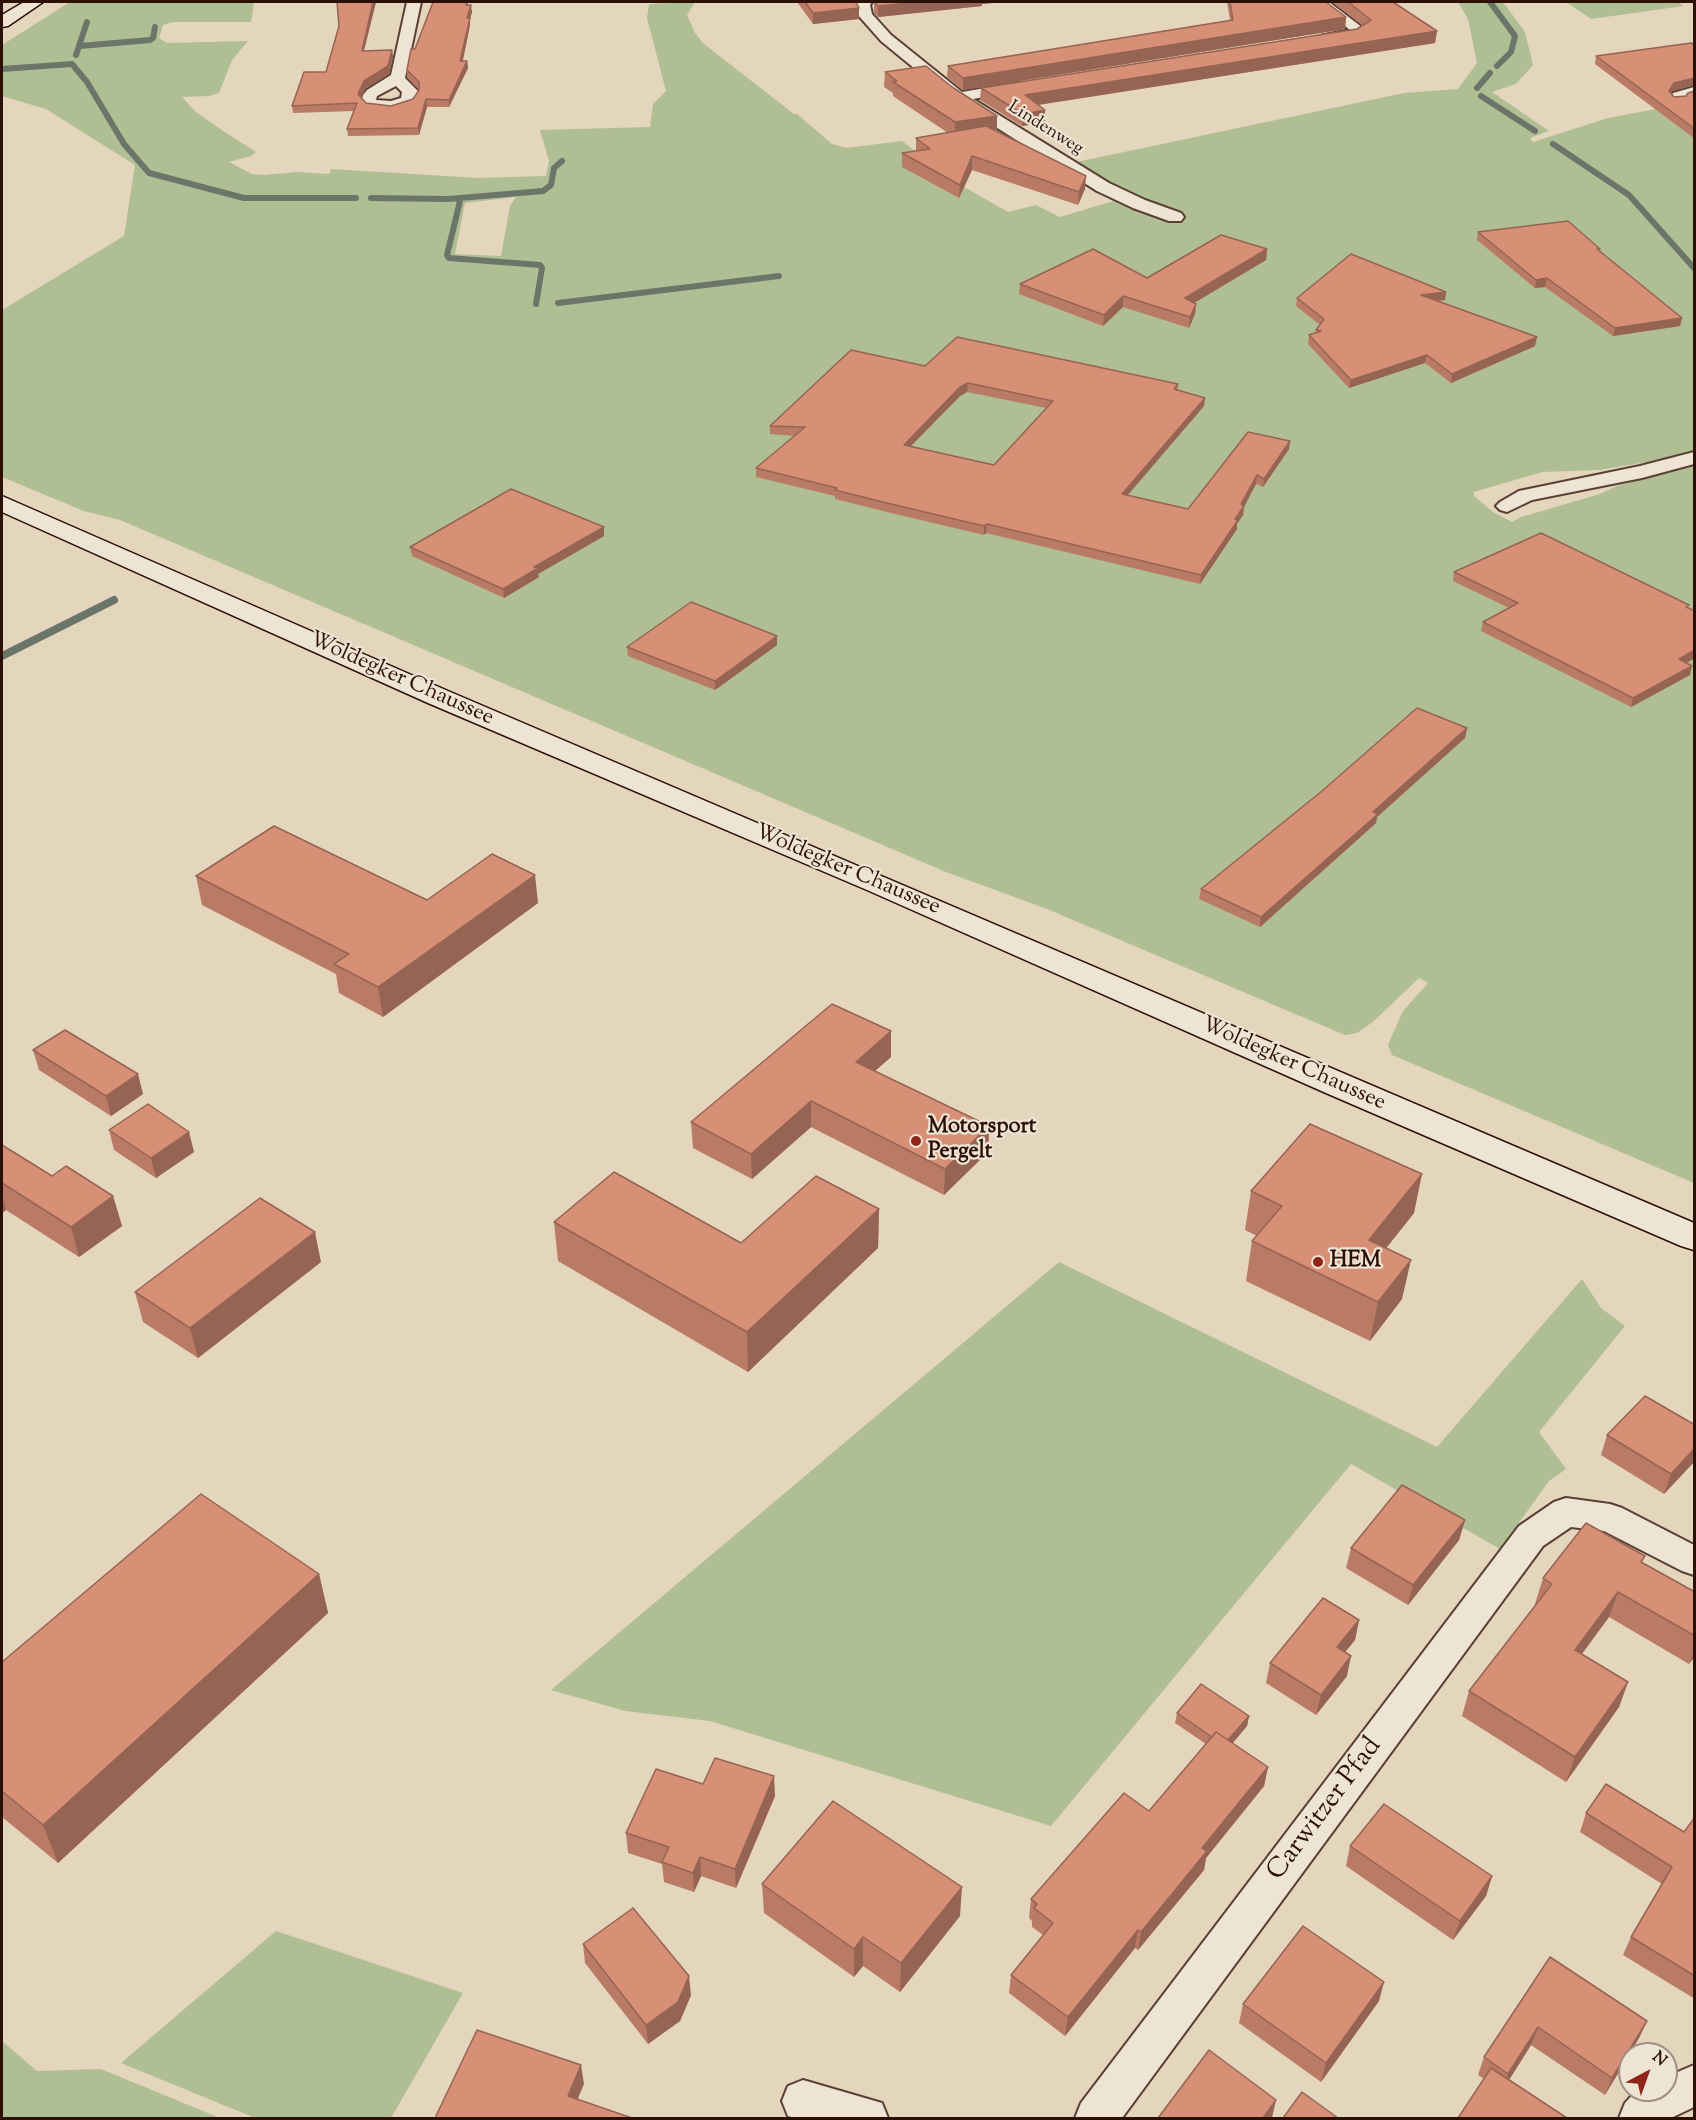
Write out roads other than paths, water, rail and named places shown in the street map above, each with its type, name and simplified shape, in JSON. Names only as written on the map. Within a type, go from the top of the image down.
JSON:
[{"type":"main road","points":[[2,22],[35,2]]},
{"type":"main road","name":"Woldegker Chaussee","points":[[2,503],[438,697],[849,871],[1338,1085],[1695,1237]]},
{"type":"street","points":[[397,80],[414,2]]},
{"type":"street","name":"Lindenweg","points":[[865,2],[862,4],[865,15],[886,38],[958,97],[1103,187],[1133,202],[1175,217]]},
{"type":"street","points":[[1314,41],[1360,31],[1355,25],[1321,2]]},
{"type":"street","points":[[958,97],[1039,84]]},
{"type":"street","points":[[1677,100],[1678,96],[1695,92]]},
{"type":"street","points":[[1507,506],[1526,495],[1642,472],[1695,458]]},
{"type":"street","name":"Carwitzer Pfad","points":[[1096,2118],[1531,1536],[1566,1512],[1610,1518],[1695,1561]]},
{"type":"street","points":[[1640,2118],[1651,2106],[1695,2086]]},
{"type":"street","points":[[803,2101],[867,2118]]},
{"type":"waterway","points":[[1490,2],[1515,36],[1511,52],[1497,66]]},
{"type":"waterway","points":[[76,55],[87,22]]},
{"type":"waterway","points":[[80,46],[150,40],[153,38],[155,27]]},
{"type":"waterway","points":[[2,69],[72,64],[87,82],[124,144],[149,173],[244,198],[356,198]]},
{"type":"waterway","points":[[1477,88],[1490,73]]},
{"type":"waterway","points":[[1481,96],[1535,131]]},
{"type":"waterway","points":[[1553,144],[1629,195],[1694,268]]},
{"type":"waterway","points":[[371,198],[448,199],[543,191],[551,185],[554,168],[562,161]]},
{"type":"waterway","points":[[457,199],[460,201],[447,255],[449,258],[540,265],[542,268],[536,304]]},
{"type":"waterway","points":[[558,303],[779,276]]},
{"type":"waterway","points":[[2,656],[114,600]]},
{"type":"place","name":"Motorsport Pergelt","points":[[916,1141]]},
{"type":"place","name":"HEM","points":[[1318,1262]]}]
